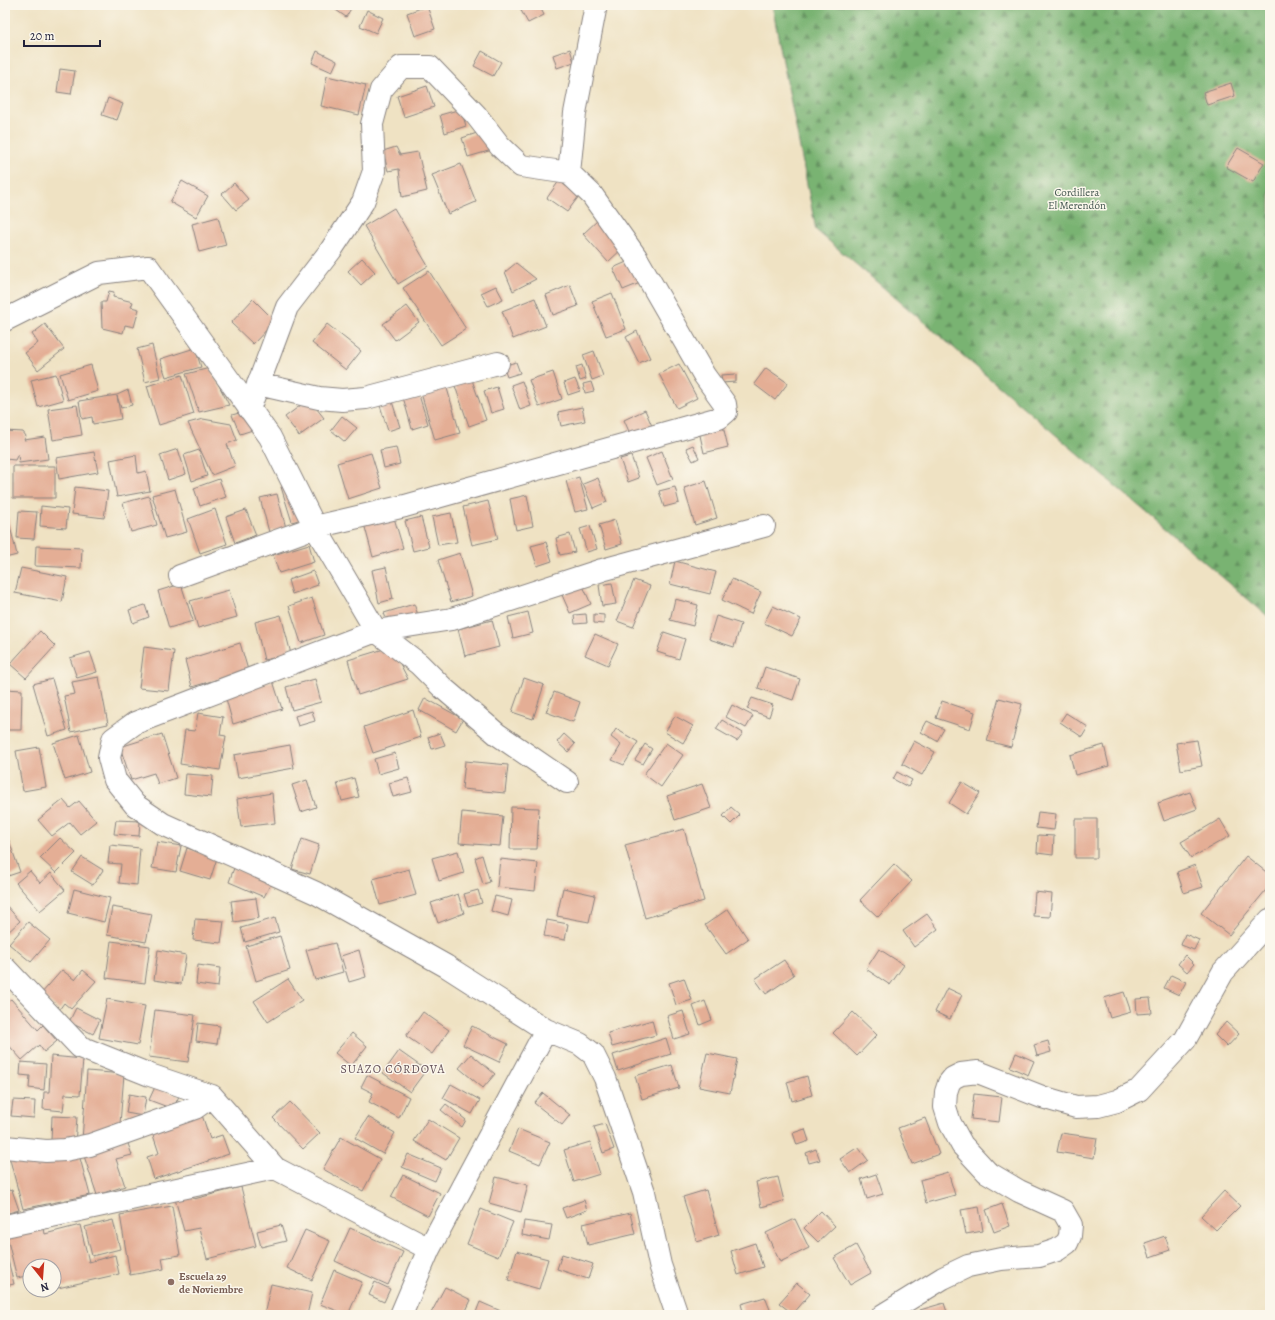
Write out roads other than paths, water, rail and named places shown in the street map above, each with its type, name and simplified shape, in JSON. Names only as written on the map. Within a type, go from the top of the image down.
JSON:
[{"type":"street","points":[[569,173],[575,113],[596,5]]},
{"type":"street","points":[[180,576],[315,527],[405,506],[719,418],[726,412],[725,404],[704,375],[655,290],[616,228],[592,195],[569,173],[521,166],[500,146],[476,115],[430,67],[401,67],[381,90],[372,124],[374,171],[363,202],[330,250],[287,307],[249,409]]},
{"type":"street","points":[[5,320],[99,273],[148,267],[270,437],[315,527],[376,631],[419,664],[443,688],[497,734],[567,782]]},
{"type":"street","points":[[258,384],[318,398],[348,400],[366,398],[498,363]]},
{"type":"street","points":[[676,1315],[660,1265],[644,1192],[605,1078],[593,1054],[580,1044],[546,1030],[446,966],[316,893],[163,824],[135,805],[115,780],[109,758],[113,739],[135,723],[376,631],[452,619],[602,570],[764,526]]},
{"type":"street","points":[[883,1315],[943,1278],[968,1266],[1001,1259],[1039,1256],[1057,1250],[1067,1243],[1070,1236],[1071,1225],[1063,1211],[1019,1191],[988,1172],[962,1145],[950,1123],[945,1107],[948,1083],[960,1074],[978,1072],[1042,1097],[1076,1107],[1098,1106],[1117,1101],[1139,1090],[1185,1040],[1223,972],[1270,920]]},
{"type":"street","points":[[5,968],[80,1047],[212,1096],[275,1168],[428,1250]]},
{"type":"street","points":[[401,1315],[428,1250],[546,1030]]},
{"type":"street","points":[[5,1147],[46,1151],[65,1150],[90,1145],[195,1108],[212,1096]]},
{"type":"street","points":[[5,1226],[275,1168]]},
{"type":"place","name":"Escuela 29 de Noviembre","points":[[171,1282]]},
{"type":"district","name":"SUAZO CÓRDOVA","points":[[393,1069]]},
{"type":"park label","name":"Cordillera El Merendón","points":[[1077,198]]}]
